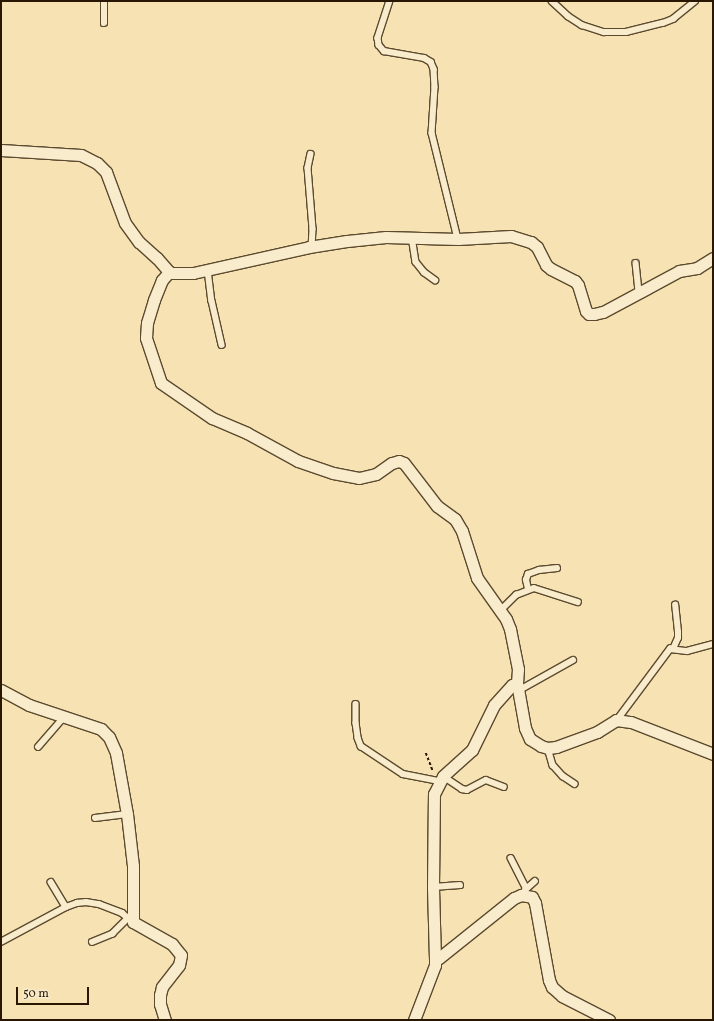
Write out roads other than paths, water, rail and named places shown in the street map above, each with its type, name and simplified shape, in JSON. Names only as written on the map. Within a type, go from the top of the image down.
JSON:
[{"type":"street","points":[[1,150],[81,155],[97,163],[106,172],[125,223],[139,242],[157,258],[169,272],[179,274],[208,270],[312,247],[379,238],[511,236],[531,242],[537,247],[546,265],[575,281],[589,314],[603,312],[679,271],[697,268],[713,258]]},
{"type":"street","points":[[169,272],[162,280],[147,323],[146,338],[161,383],[212,418],[246,433],[298,461],[333,473],[359,478],[376,474],[392,463],[399,461],[404,463],[437,506],[455,520],[462,531],[477,578],[506,619],[510,629],[518,669],[518,687],[525,728],[530,739],[534,743],[548,748],[597,732],[616,720],[631,722],[713,754]]},
{"type":"street","points":[[414,1020],[435,965],[433,887],[434,794],[438,779],[472,750],[494,705],[508,689],[518,687]]},
{"type":"street","points":[[1,690],[29,705],[101,729],[109,737],[116,753],[127,814],[133,866],[131,920],[172,944],[181,955],[179,965],[162,987],[160,995],[160,1004],[165,1020]]},
{"type":"street","points":[[435,959],[439,958],[524,891],[535,903],[548,976],[552,987],[562,996],[609,1020]]},
{"type":"lane","points":[[104,1],[104,24]]},
{"type":"lane","points":[[390,1],[378,38],[379,45],[384,51],[424,58],[431,62],[434,69],[435,87],[432,133],[458,238]]},
{"type":"lane","points":[[552,1],[568,16],[582,25],[604,32],[626,32],[663,24],[673,19],[695,1]]},
{"type":"lane","points":[[311,154],[308,168],[313,228],[312,247]]},
{"type":"lane","points":[[412,237],[416,262],[424,272],[435,280]]},
{"type":"lane","points":[[636,263],[640,292]]},
{"type":"lane","points":[[208,270],[212,301],[222,345]]},
{"type":"lane","points":[[528,589],[526,580],[528,574],[538,570],[557,568]]},
{"type":"lane","points":[[500,611],[509,601],[528,589],[539,588],[578,602]]},
{"type":"lane","points":[[673,649],[678,638],[675,605]]},
{"type":"lane","points":[[616,720],[667,652],[673,649],[687,651],[713,644]]},
{"type":"lane","points":[[518,687],[573,660]]},
{"type":"lane","points":[[356,704],[356,723],[358,738],[361,746],[403,774],[438,779],[467,790],[486,780],[504,787]]},
{"type":"lane","points":[[38,747],[64,717]]},
{"type":"lane","points":[[548,748],[553,765],[563,776],[575,784]]},
{"type":"lane","points":[[95,818],[127,814]]},
{"type":"lane","points":[[511,858],[524,891],[535,881]]},
{"type":"lane","points":[[51,882],[66,907]]},
{"type":"lane","points":[[433,887],[460,885]]},
{"type":"lane","points":[[1,942],[66,907],[86,902],[122,912],[131,920],[112,934],[92,942]]}]
